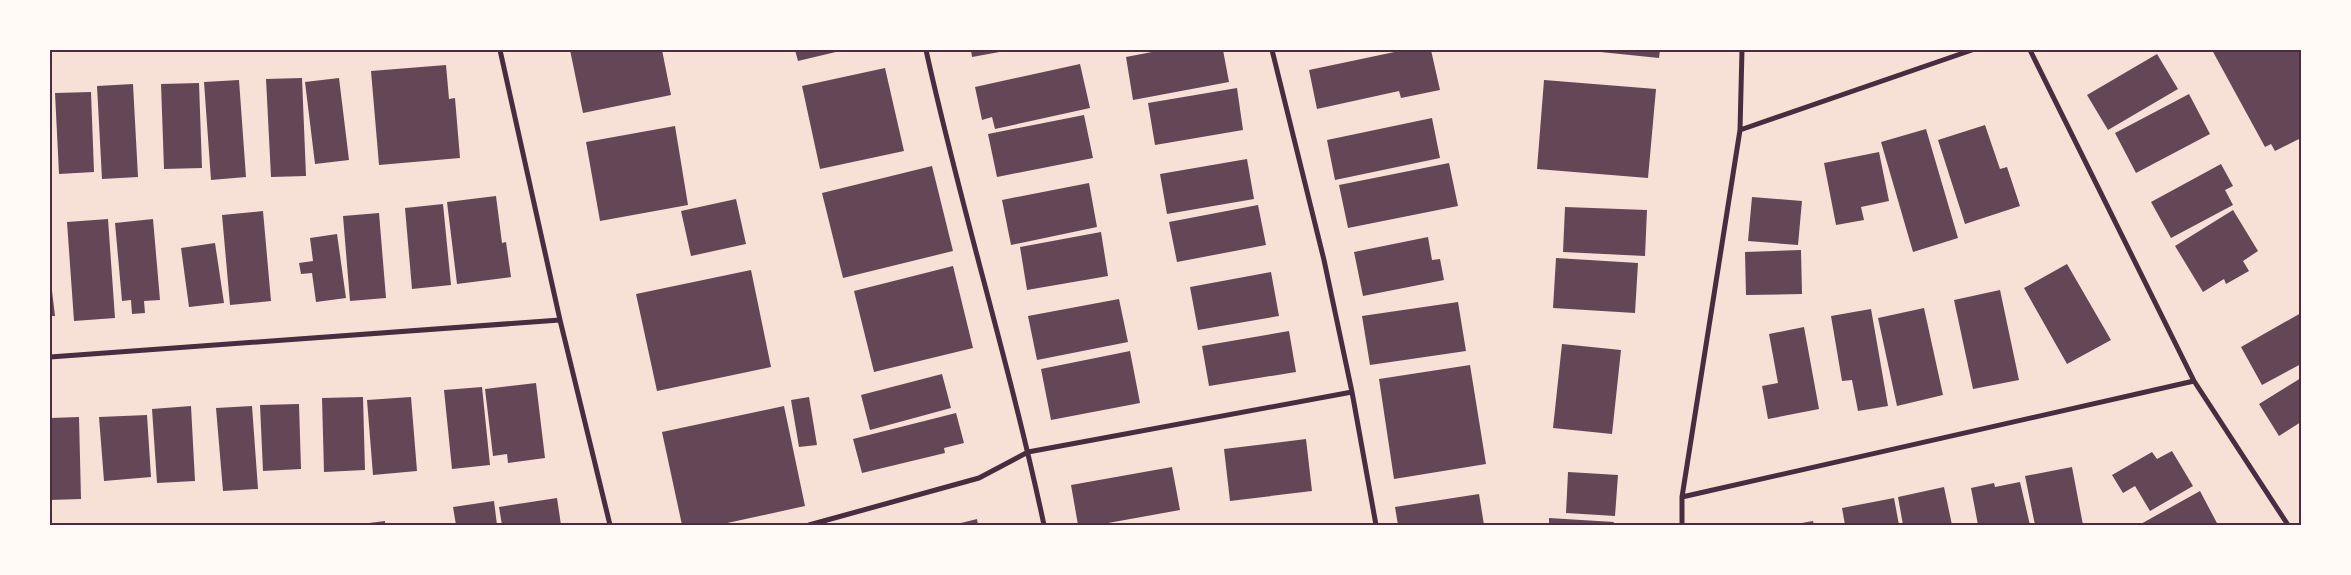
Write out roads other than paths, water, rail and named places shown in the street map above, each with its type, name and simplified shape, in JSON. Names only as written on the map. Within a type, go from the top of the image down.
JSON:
[{"type":"street","points":[[500,50],[560,320],[610,525]]},
{"type":"street","points":[[926,50],[948,151],[1028,452],[1044,525]]},
{"type":"street","points":[[1272,50],[1324,260],[1352,392],[1376,525]]},
{"type":"street","points":[[1682,525],[1682,497],[1740,130],[1742,50]]},
{"type":"street","points":[[1740,130],[1972,50]]},
{"type":"street","points":[[2030,50],[2194,381],[2288,525]]},
{"type":"street","points":[[50,357],[560,320]]},
{"type":"street","points":[[1682,497],[2194,381]]},
{"type":"street","points":[[809,525],[979,478],[1028,452],[1352,392]]}]
